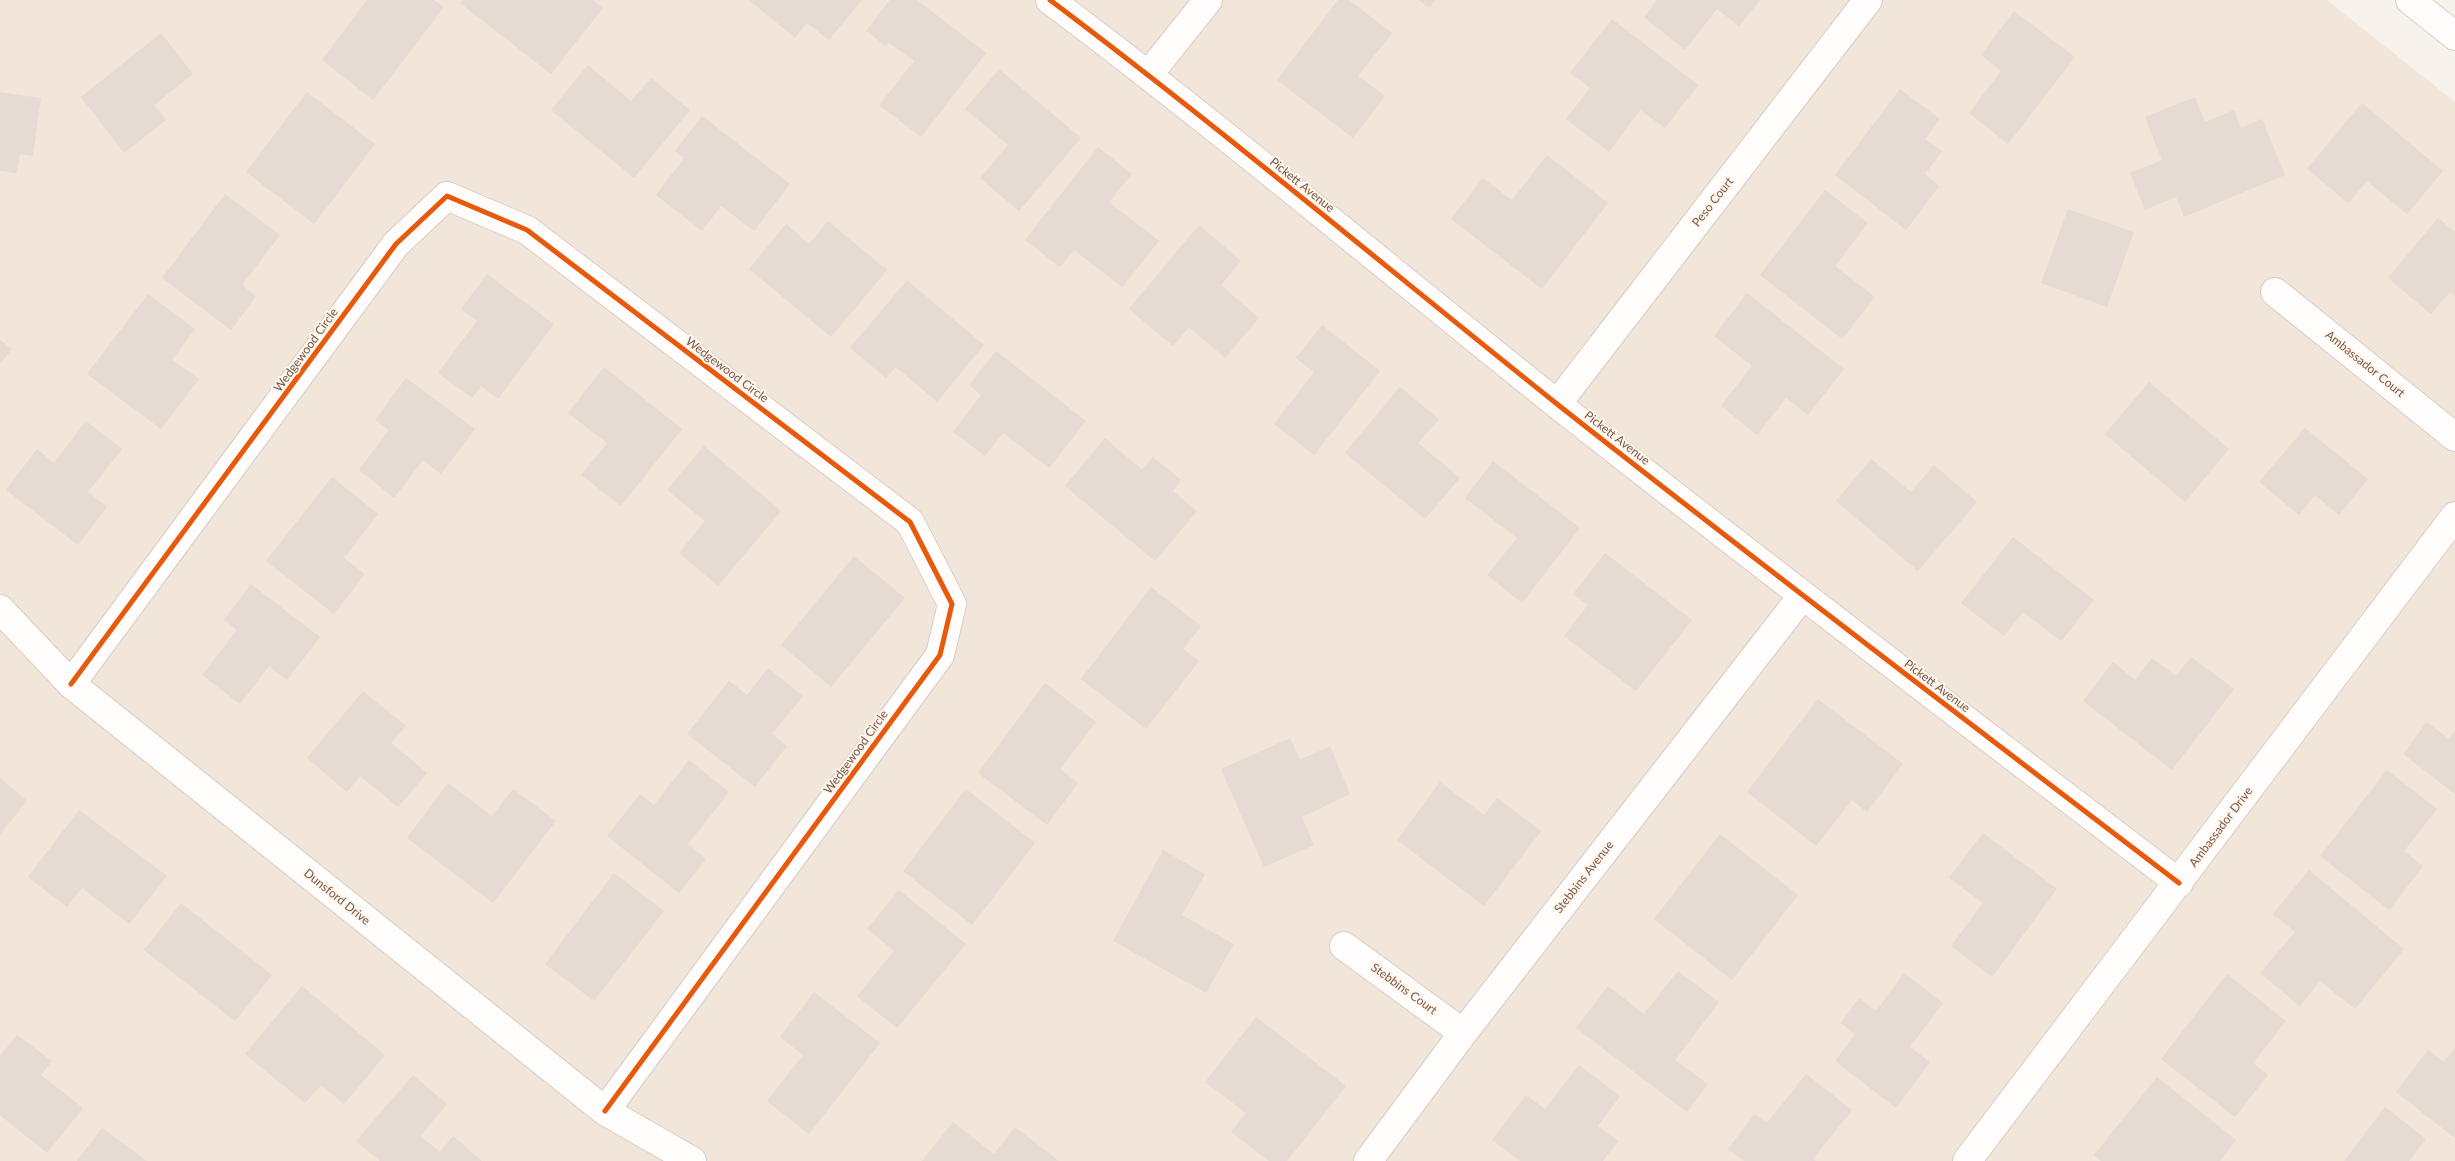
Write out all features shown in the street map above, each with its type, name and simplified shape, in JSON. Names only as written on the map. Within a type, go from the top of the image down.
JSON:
[{"type":"street","name":"Pickett Avenue","points":[[1050,0],[1149,74],[1557,404],[2179,883]]},
{"type":"street","points":[[1149,74],[1208,0]]},
{"type":"street","name":"Peso Court","points":[[1557,404],[1868,0]]},
{"type":"street","points":[[2410,0],[2455,36]]},
{"type":"street","name":"Wedgewood Circle","points":[[71,684],[396,244],[447,196],[527,230],[910,522],[952,604],[940,654],[604,1112]]},
{"type":"street","name":"Ambassador Court","points":[[2275,292],[2455,437]]},
{"type":"street","name":"Ambassador Drive","points":[[1967,1161],[2455,516]]},
{"type":"street","name":"Stebbins Avenue","points":[[1368,1161],[1463,1033],[1803,595]]},
{"type":"street","name":"Dunsford Drive","points":[[0,609],[71,684],[604,1112],[692,1161]]},
{"type":"street","name":"Stebbins Court","points":[[1344,946],[1463,1033]]},
{"type":"shaded area","points":[[0,0],[2327,0],[2455,102],[2455,1161],[0,1161]]},
{"type":"building","points":[[367,0],[434,0],[444,7],[373,100],[322,60]]},
{"type":"building","points":[[462,0],[593,0],[603,8],[551,74],[460,3]]},
{"type":"building","points":[[749,0],[862,0],[829,40],[807,23],[795,38]]},
{"type":"building","points":[[890,0],[917,0],[986,53],[921,137],[879,105],[914,61],[889,43],[886,46],[866,31]]},
{"type":"building","points":[[1338,0],[1349,0],[1392,33],[1358,76],[1385,96],[1353,138],[1277,80]]},
{"type":"building","points":[[1419,0],[1436,0],[1429,8]]},
{"type":"building","points":[[1657,0],[1760,0],[1739,26],[1717,9],[1685,50],[1644,17]]},
{"type":"building","points":[[2014,11],[2075,57],[2008,144],[1969,113],[2001,71],[1981,55]]},
{"type":"building","points":[[1612,19],[1698,85],[1665,128],[1640,110],[1609,152],[1566,119],[1590,88],[1570,73]]},
{"type":"building","points":[[161,33],[193,74],[154,105],[166,120],[124,153],[81,97]]},
{"type":"building","points":[[588,65],[631,101],[651,78],[690,110],[634,178],[551,110]]},
{"type":"building","points":[[999,69],[1081,138],[1019,211],[980,178],[1008,145],[965,109]]},
{"type":"building","points":[[1900,89],[1940,119],[1925,139],[1942,151],[1925,174],[1939,186],[1906,230],[1835,175]]},
{"type":"building","points":[[0,92],[41,98],[33,156],[20,154],[17,173],[0,171]]},
{"type":"building","points":[[307,92],[375,144],[314,224],[246,172]]},
{"type":"building","points":[[2195,97],[2205,122],[2234,110],[2241,128],[2262,119],[2285,175],[2184,217],[2176,197],[2145,210],[2130,173],[2162,160],[2145,117]]},
{"type":"building","points":[[2362,103],[2443,171],[2407,214],[2367,181],[2348,203],[2307,169]]},
{"type":"building","points":[[702,116],[790,184],[754,231],[721,206],[702,231],[656,195],[684,158],[675,151]]},
{"type":"building","points":[[1098,147],[1132,174],[1109,202],[1159,241],[1122,287],[1074,250],[1060,267],[1025,240]]},
{"type":"building","points":[[1547,155],[1608,203],[1542,289],[1451,219],[1483,178],[1512,200]]},
{"type":"building","points":[[1825,190],[1868,223],[1835,266],[1875,297],[1842,339],[1760,275]]},
{"type":"building","points":[[225,194],[280,235],[242,285],[256,296],[231,330],[162,278]]},
{"type":"building","points":[[2068,209],[2134,232],[2107,307],[2041,283]]},
{"type":"building","points":[[2438,218],[2455,232],[2455,296],[2450,292],[2431,314],[2388,278]]},
{"type":"building","points":[[828,221],[887,270],[831,337],[749,269],[786,224],[809,244]]},
{"type":"building","points":[[1199,225],[1241,261],[1221,285],[1259,318],[1225,358],[1189,327],[1173,346],[1129,309]]},
{"type":"building","points":[[487,274],[554,324],[498,399],[481,386],[472,398],[438,373],[477,321],[461,309]]},
{"type":"building","points":[[907,280],[984,345],[937,402],[896,367],[886,378],[850,348]]},
{"type":"building","points":[[1747,293],[1844,369],[1808,415],[1786,398],[1757,435],[1721,406],[1752,366],[1714,336]]},
{"type":"building","points":[[148,294],[195,329],[172,360],[199,379],[161,429],[87,374]]},
{"type":"building","points":[[1322,325],[1380,371],[1314,455],[1274,424],[1314,372],[1296,358]]},
{"type":"building","points":[[0,340],[12,349],[0,364]]},
{"type":"building","points":[[996,351],[1086,421],[1049,468],[1003,433],[985,456],[953,432],[981,395],[969,385]]},
{"type":"building","points":[[604,367],[682,429],[621,506],[581,475],[607,443],[568,413]]},
{"type":"building","points":[[406,378],[475,429],[441,474],[423,460],[394,498],[359,470],[389,430],[375,420]]},
{"type":"building","points":[[2149,382],[2229,449],[2185,502],[2105,434]]},
{"type":"building","points":[[1400,387],[1439,419],[1418,443],[1460,478],[1425,519],[1345,453]]},
{"type":"building","points":[[86,421],[122,449],[88,492],[107,507],[78,545],[6,490],[37,449],[54,463]]},
{"type":"building","points":[[2305,428],[2368,479],[2339,515],[2315,495],[2299,515],[2259,482]]},
{"type":"building","points":[[1105,438],[1142,470],[1153,457],[1181,480],[1173,491],[1197,511],[1155,561],[1065,486]]},
{"type":"building","points":[[704,446],[781,511],[718,586],[679,553],[705,521],[667,490]]},
{"type":"building","points":[[1871,459],[1911,492],[1934,465],[1977,502],[1918,571],[1836,501]]},
{"type":"building","points":[[1493,461],[1580,528],[1522,603],[1487,575],[1517,538],[1465,498]]},
{"type":"building","points":[[332,477],[378,514],[344,558],[365,574],[334,614],[266,561]]},
{"type":"building","points":[[2013,537],[2094,600],[2061,641],[2023,612],[2004,636],[1961,603]]},
{"type":"building","points":[[1605,553],[1692,620],[1636,691],[1564,636],[1588,605],[1573,594]]},
{"type":"building","points":[[854,556],[905,598],[831,687],[781,645]]},
{"type":"building","points":[[251,584],[320,637],[287,680],[269,666],[240,704],[202,675],[237,630],[224,620]]},
{"type":"building","points":[[1151,587],[1201,626],[1183,649],[1199,661],[1146,729],[1081,679]]},
{"type":"building","points":[[2191,657],[2234,689],[2172,770],[2083,701],[2113,662],[2135,680],[2152,658],[2176,676]]},
{"type":"building","points":[[768,668],[803,696],[772,734],[787,746],[755,787],[687,734],[729,681],[747,695]]},
{"type":"building","points":[[1045,683],[1096,722],[1060,769],[1078,783],[1047,825],[978,773]]},
{"type":"building","points":[[363,691],[406,726],[391,743],[427,773],[398,807],[360,776],[347,792],[307,758]]},
{"type":"building","points":[[1818,699],[1903,764],[1867,812],[1852,800],[1816,846],[1747,792]]},
{"type":"building","points":[[2427,722],[2449,739],[2455,731],[2455,794],[2403,754]]},
{"type":"building","points":[[1290,738],[1300,760],[1330,746],[1350,794],[1302,817],[1314,845],[1264,867],[1221,769]]},
{"type":"building","points":[[689,760],[729,792],[688,844],[706,859],[679,893],[607,836],[640,794],[654,805]]},
{"type":"building","points":[[2387,770],[2437,809],[2404,851],[2423,866],[2389,910],[2320,856]]},
{"type":"building","points":[[0,778],[27,801],[0,834]]},
{"type":"building","points":[[1440,782],[1484,815],[1497,798],[1541,831],[1484,906],[1397,840]]},
{"type":"building","points":[[448,783],[492,816],[513,789],[556,821],[493,903],[407,838]]},
{"type":"building","points":[[966,789],[1035,843],[972,925],[903,871]]},
{"type":"building","points":[[79,810],[167,876],[129,924],[82,888],[67,907],[28,877]]},
{"type":"building","points":[[1983,833],[2057,889],[1992,977],[1951,946],[1983,903],[1949,878]]},
{"type":"building","points":[[1720,834],[1798,895],[1732,980],[1654,919]]},
{"type":"building","points":[[1163,850],[1205,874],[1182,915],[1234,944],[1206,993],[1113,941]]},
{"type":"building","points":[[2309,870],[2404,949],[2355,1009],[2320,981],[2300,1006],[2260,973],[2295,932],[2273,914]]},
{"type":"building","points":[[614,873],[664,911],[594,1001],[545,964]]},
{"type":"building","points":[[899,890],[966,944],[897,1028],[857,996],[894,951],[867,929]]},
{"type":"building","points":[[181,903],[272,975],[235,1021],[144,950]]},
{"type":"building","points":[[1678,971],[1719,1002],[1675,1060],[1708,1084],[1687,1112],[1576,1028],[1608,986],[1644,1014]]},
{"type":"building","points":[[1904,973],[1943,1003],[1910,1047],[1930,1062],[1896,1108],[1835,1061],[1855,1034],[1841,1023],[1859,998],[1876,1011]]},
{"type":"building","points":[[2227,974],[2286,1021],[2253,1063],[2268,1075],[2235,1117],[2161,1059]]},
{"type":"building","points":[[302,986],[385,1055],[344,1104],[321,1085],[305,1103],[245,1054]]},
{"type":"building","points":[[814,992],[880,1043],[809,1134],[767,1101],[803,1055],[780,1037]]},
{"type":"building","points":[[1256,1017],[1346,1086],[1287,1161],[1269,1161],[1231,1132],[1246,1113],[1205,1082]]},
{"type":"building","points":[[17,1035],[52,1061],[41,1075],[83,1108],[47,1153],[0,1115],[0,1056]]},
{"type":"building","points":[[2455,1048],[2455,1138],[2396,1092],[2428,1050],[2444,1062]]},
{"type":"building","points":[[1579,1065],[1620,1096],[1598,1126],[1618,1141],[1603,1161],[1520,1161],[1492,1140],[1526,1095],[1545,1109]]},
{"type":"building","points":[[1806,1074],[1852,1110],[1813,1159],[1816,1161],[1744,1161],[1728,1149],[1755,1114],[1767,1123]]},
{"type":"building","points":[[413,1075],[447,1104],[420,1136],[440,1152],[453,1136],[482,1161],[380,1161],[356,1141]]},
{"type":"building","points":[[2157,1077],[2236,1140],[2220,1161],[2101,1161],[2094,1155]]},
{"type":"building","points":[[2385,1107],[2426,1139],[2409,1161],[2344,1161]]},
{"type":"building","points":[[953,1122],[994,1154],[1015,1127],[1059,1161],[922,1161]]},
{"type":"building","points":[[102,1128],[147,1161],[77,1161]]},
{"type":"cycle path","points":[[1050,0],[1242,149],[1634,465],[2179,883]]},
{"type":"cycle path","points":[[71,684],[396,244],[447,196],[527,230],[910,522],[952,604],[940,655],[605,1111]]}]
